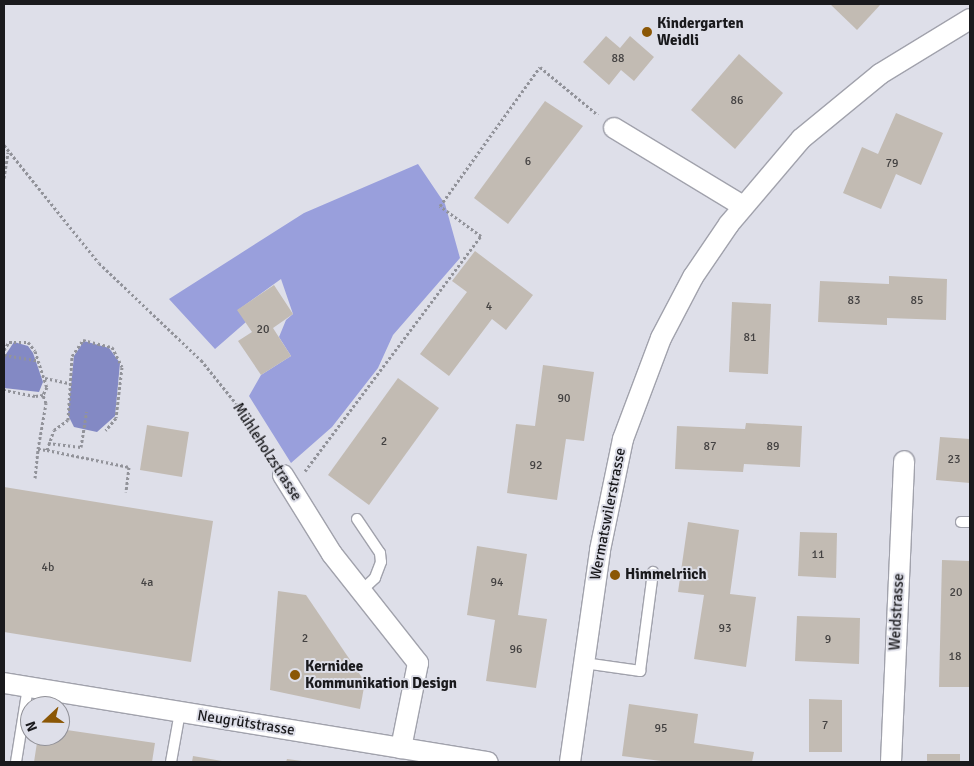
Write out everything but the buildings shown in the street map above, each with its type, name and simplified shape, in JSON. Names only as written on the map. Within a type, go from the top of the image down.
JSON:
[{"type":"street","name":"Wermatswilerstrasse","points":[[570,762],[610,490],[639,389],[693,277],[743,206],[801,138],[880,74],[970,19]]},
{"type":"street","points":[[614,128],[743,206]]},
{"type":"street","name":"Weidstrasse","points":[[891,762],[904,461]]},
{"type":"street","name":"Mühleholzstrasse","points":[[287,482],[360,592],[418,663],[401,748]]},
{"type":"street","name":"Neugrütstrasse","points":[[4,683],[488,762]]},
{"type":"lane","points":[[357,519],[380,553],[381,562],[374,578],[360,592]]},
{"type":"lane","points":[[584,662],[640,671],[653,572]]},
{"type":"lane","points":[[16,762],[28,687]]},
{"type":"lane","points":[[171,762],[180,712]]},
{"type":"path","points":[[287,482],[481,236],[440,206],[540,67],[614,128]]},
{"type":"path","name":"Mühleholzstrasse","points":[[4,145],[93,257],[224,388],[287,482]]},
{"type":"path","points":[[4,178],[8,152]]},
{"type":"path","points":[[4,350],[18,339],[32,346],[44,378],[43,395],[46,403],[34,478]]},
{"type":"path","points":[[47,450],[54,430],[68,420],[68,383],[72,356],[83,340],[117,353],[122,367],[120,400],[116,418],[106,430]]},
{"type":"path","points":[[4,355],[37,360]]},
{"type":"path","points":[[44,378],[68,383]]},
{"type":"path","points":[[4,390],[43,395]]},
{"type":"path","points":[[48,443],[81,447],[87,411]]},
{"type":"path","points":[[38,449],[129,467],[126,492]]},
{"type":"shaded area","points":[[418,164],[445,204],[460,258],[393,335],[378,368],[332,427],[291,463],[249,396],[261,375],[291,356],[279,337],[286,320],[293,314],[281,279],[238,310],[246,322],[215,349],[169,299],[304,213]]},
{"type":"shaded area","points":[[84,341],[109,348],[120,363],[115,416],[97,432],[74,427],[68,415],[74,356]]},
{"type":"shaded area","points":[[14,342],[28,346],[33,353],[43,382],[39,392],[4,388],[4,357]]},
{"type":"place","name":"Kindergarten Weidli","points":[[647,32]]},
{"type":"place","name":"Himmelriich","points":[[615,575]]},
{"type":"place","name":"Kernidee Kommunikation Design","points":[[295,675]]}]
